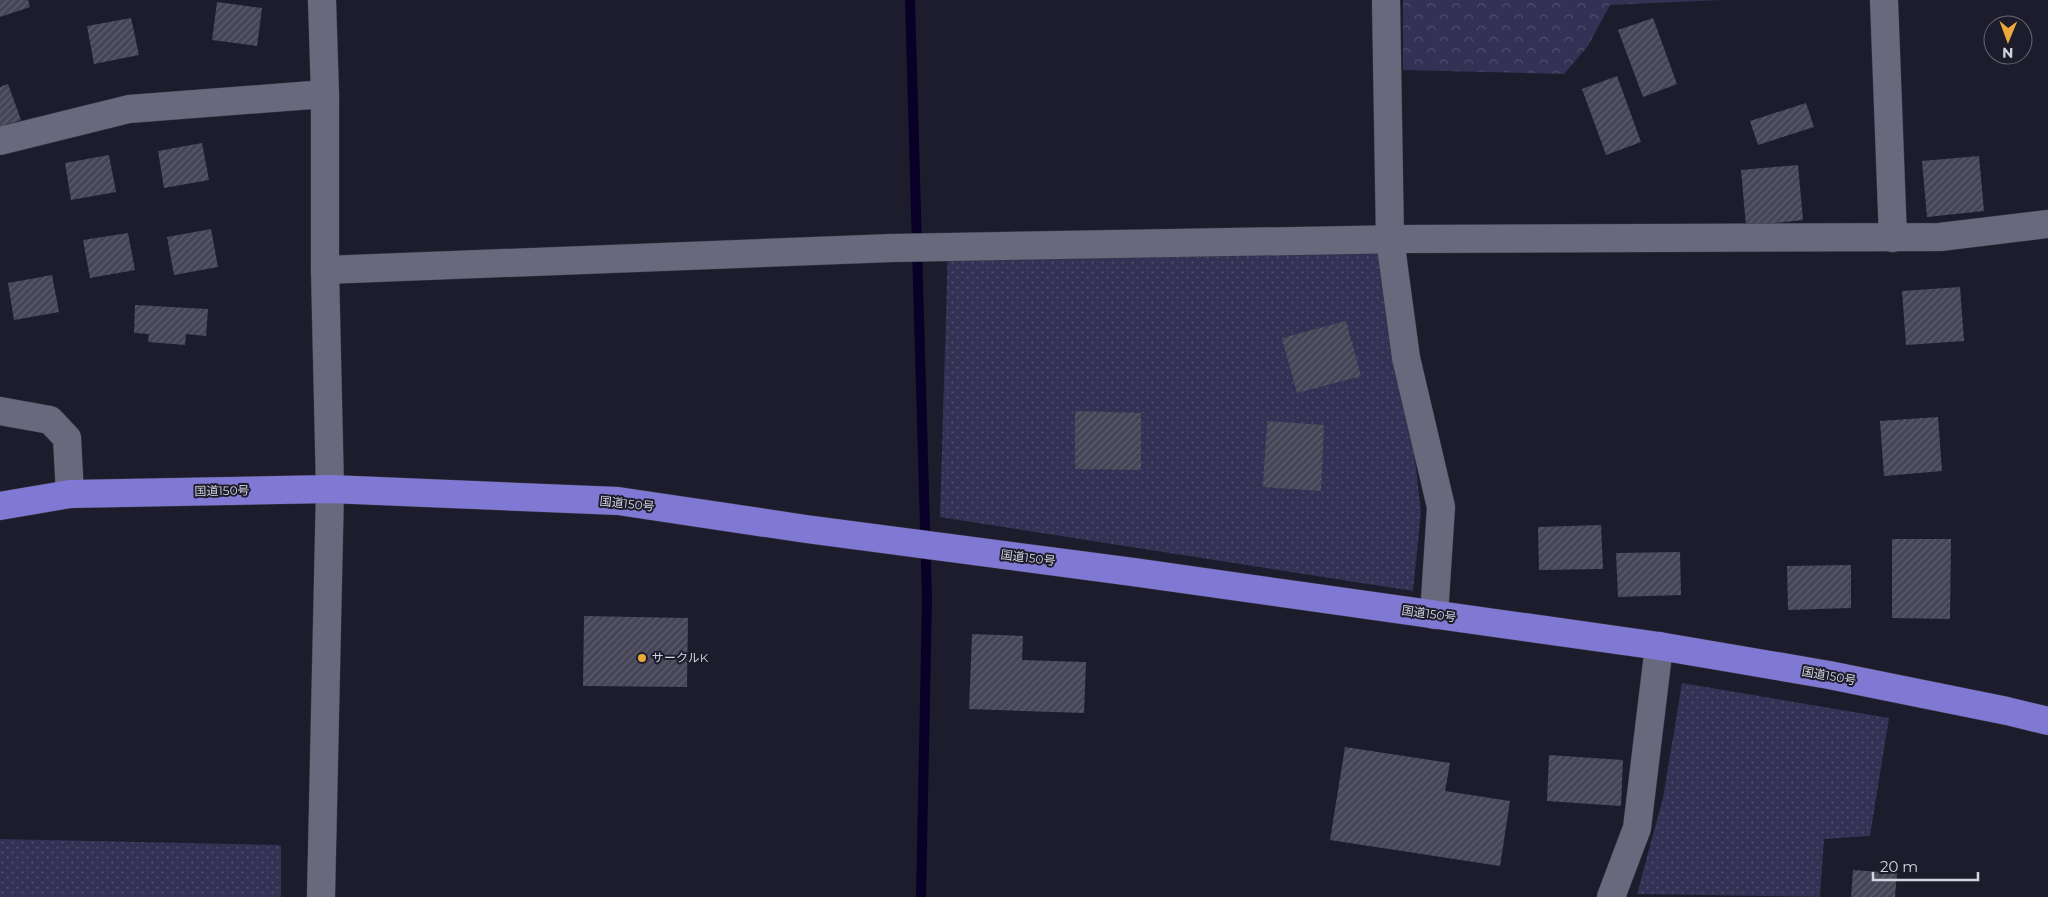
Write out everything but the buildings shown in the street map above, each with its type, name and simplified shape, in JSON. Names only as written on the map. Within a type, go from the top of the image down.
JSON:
[{"type":"highway","name":"国道150号","points":[[0,506],[70,494],[330,489],[618,501],[806,529],[1133,572],[1659,646],[1829,675],[2007,710],[2048,721]]},
{"type":"street","points":[[321,897],[330,489],[322,0]]},
{"type":"street","points":[[1386,0],[1390,239],[1406,358],[1441,508],[1434,615]]},
{"type":"street","points":[[1884,0],[1893,238]]},
{"type":"street","points":[[0,141],[129,109],[325,94]]},
{"type":"street","points":[[325,270],[892,248],[1390,239],[1940,237],[2048,224]]},
{"type":"street","points":[[0,411],[50,420],[67,438],[70,494]]},
{"type":"street","points":[[1611,897],[1637,828],[1659,646]]},
{"type":"street","points":[[2007,710],[2048,706]]},
{"type":"green space","points":[[1403,0],[1721,0],[1610,5],[1588,46],[1564,74],[1403,70]]},
{"type":"green space","points":[[1390,239],[1421,512],[1413,591],[940,517],[948,247]]},
{"type":"green space","points":[[1682,683],[1889,718],[1870,836],[1824,839],[1820,897],[1637,894],[1663,798]]},
{"type":"green space","points":[[0,839],[281,845],[281,897],[0,897]]},
{"type":"waterway","points":[[910,0],[927,599],[921,897]]},
{"type":"place","name":"サークルK","points":[[642,658]]}]
